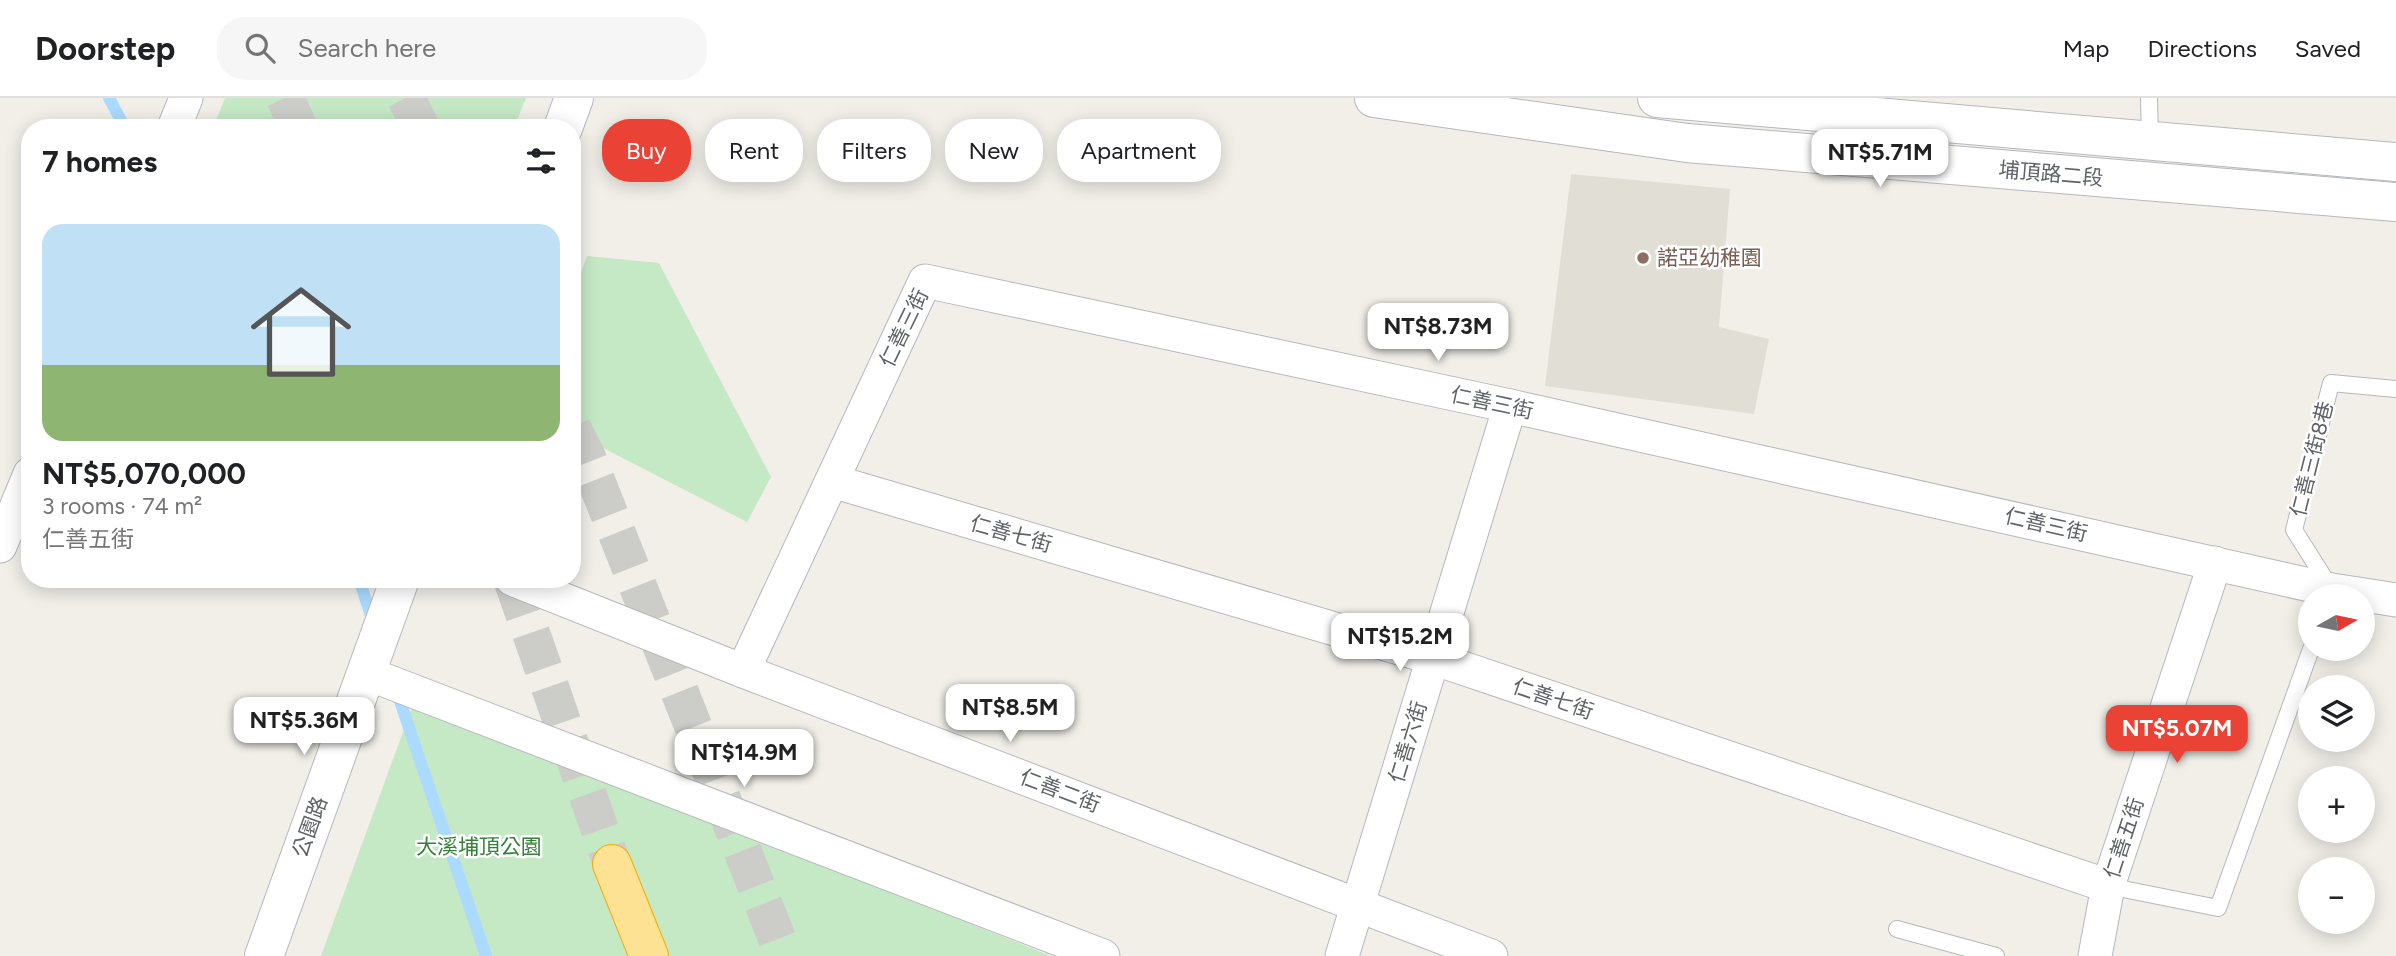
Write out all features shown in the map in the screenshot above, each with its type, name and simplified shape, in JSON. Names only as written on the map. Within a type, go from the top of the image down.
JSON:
[{"type":"highway","points":[[612,864],[649,956]]},
{"type":"street","points":[[177,119],[186,98]]},
{"type":"street","points":[[566,119],[574,98]]},
{"type":"street","name":"埔頂路二段","points":[[1374,98],[1687,142],[2396,202]]},
{"type":"street","name":"埔頂路二段","points":[[1657,98],[2396,162]]},
{"type":"street","name":"仁善三街","points":[[743,671],[925,281],[1510,406],[2215,563],[2298,585]]},
{"type":"street","name":"仁善六街","points":[[1342,956],[1510,406]]},
{"type":"street","name":"仁善七街","points":[[832,481],[1433,658],[2108,886]]},
{"type":"street","points":[[0,546],[21,496]]},
{"type":"street","name":"仁善五街","points":[[2095,956],[2108,886],[2215,563]]},
{"type":"street","name":"公園路","points":[[264,956],[397,588]]},
{"type":"street","name":"仁善二街","points":[[535,588],[743,671],[1491,956]]},
{"type":"street","name":"仁善三街","points":[[2375,598],[2396,600]]},
{"type":"street","points":[[366,673],[1103,956]]},
{"type":"lane","points":[[2149,98],[2150,140]]},
{"type":"lane","name":"仁善三街8巷","points":[[2325,584],[2294,530],[2331,383],[2396,389]]},
{"type":"lane","points":[[2108,886],[2218,908],[2306,662]]},
{"type":"lane","points":[[1897,929],[1996,956]]},
{"type":"shaded area","name":"諾亞幼稚園","points":[[1571,174],[1730,189],[1719,327],[1769,339],[1754,414],[1545,386]]},
{"type":"green space","points":[[225,98],[526,98],[518,119],[217,119]]},
{"type":"green space","points":[[587,256],[659,263],[771,477],[747,522],[581,437],[581,272]]},
{"type":"green space","name":"大溪埔頂公園","points":[[414,702],[1051,956],[321,956]]},
{"type":"waterway","points":[[109,98],[120,119]]},
{"type":"waterway","points":[[362,588],[373,622]]},
{"type":"waterway","points":[[396,689],[486,956]]},
{"type":"tunnel","points":[[285,98],[295,119]]},
{"type":"tunnel","points":[[406,98],[416,119]]},
{"type":"tunnel","points":[[581,445],[784,956]]},
{"type":"tunnel","points":[[515,588],[612,864]]},
{"type":"place","name":"諾亞幼稚園","points":[[1643,258]]}]
